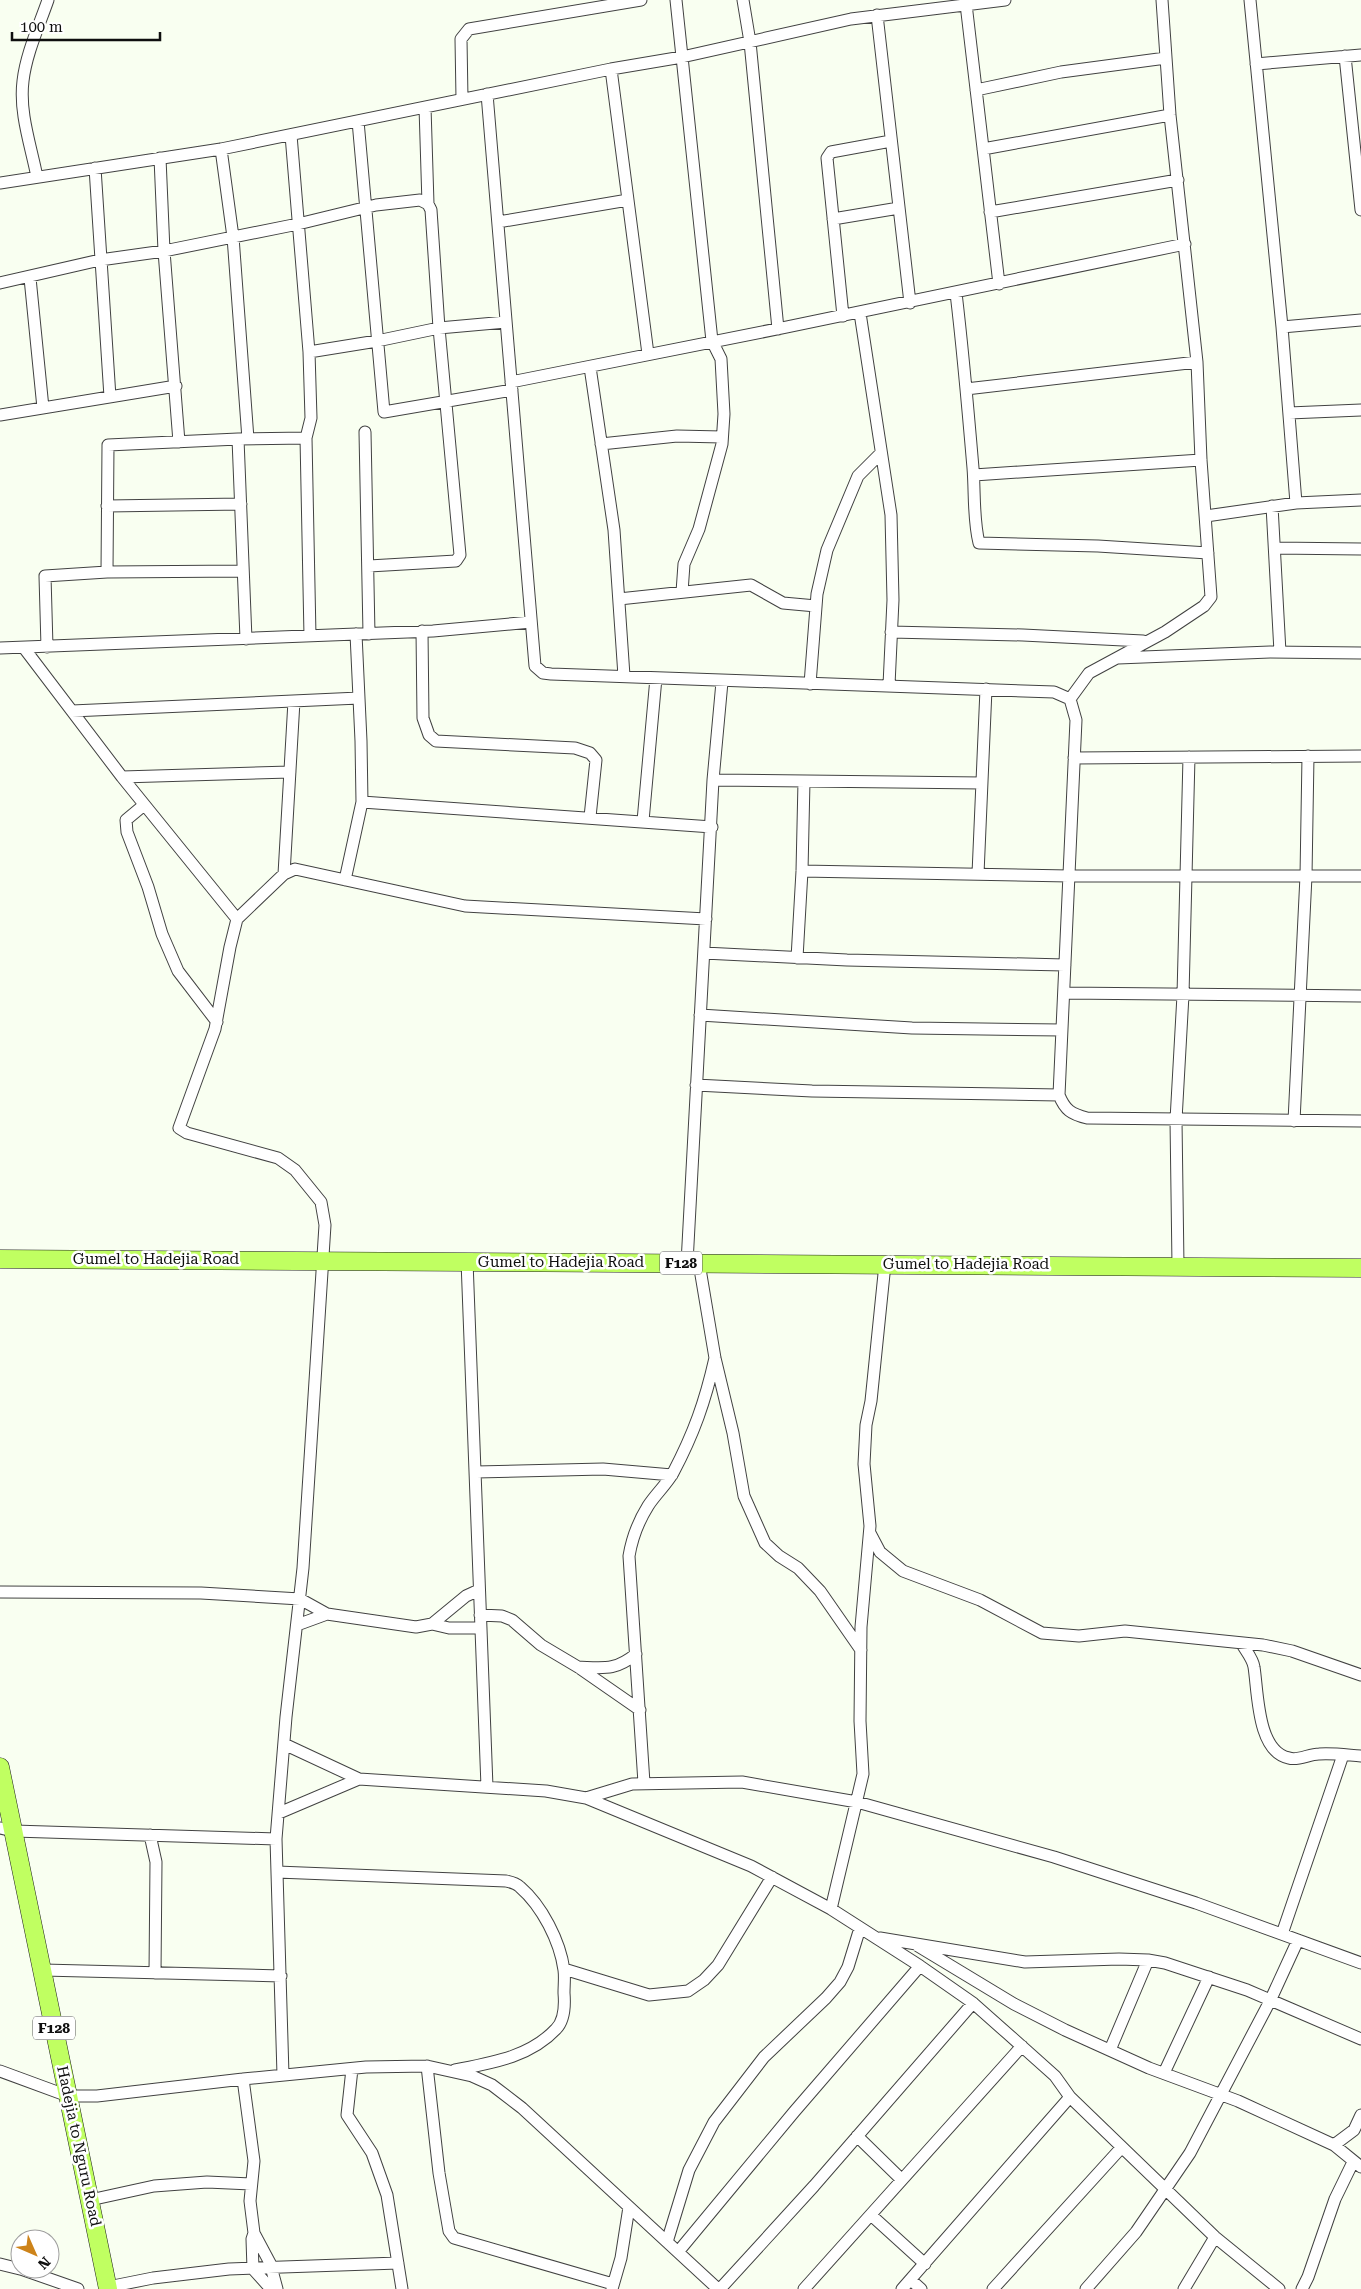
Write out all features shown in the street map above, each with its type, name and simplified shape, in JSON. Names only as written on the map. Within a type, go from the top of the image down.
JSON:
[{"type":"main road","name":"Gumel to Hadejia Road","points":[[0,1259],[1361,1268]]},
{"type":"main road","name":"Hadejia to Nguru Road","points":[[0,1767],[7,1829],[43,1970],[108,2288]]},
{"type":"street","points":[[38,177],[24,116],[22,98],[26,65],[48,0]]},
{"type":"street","points":[[462,100],[461,39],[468,29],[641,0]]},
{"type":"street","points":[[676,0],[712,341],[721,359],[724,414],[722,437],[698,529],[684,564],[682,592]]},
{"type":"street","points":[[743,0],[750,42],[778,329]]},
{"type":"street","points":[[0,183],[221,149],[611,69],[682,57],[927,4],[966,4],[1005,0]]},
{"type":"street","points":[[1070,699],[1089,674],[1165,632],[1204,606],[1211,597],[1201,460],[1197,362],[1170,115],[1162,0]]},
{"type":"street","points":[[1250,0],[1282,326],[1296,503]]},
{"type":"street","points":[[966,4],[999,284]]},
{"type":"street","points":[[877,15],[910,304]]},
{"type":"street","points":[[1256,64],[1361,55]]},
{"type":"street","points":[[1345,56],[1357,138],[1361,210]]},
{"type":"street","points":[[976,90],[1061,72],[1166,58]]},
{"type":"street","points":[[611,69],[648,354]]},
{"type":"street","points":[[487,94],[531,622],[535,666],[538,670],[551,674],[722,682],[889,685],[1054,692],[1070,699]]},
{"type":"street","points":[[369,566],[456,561],[460,555],[439,328],[431,210],[428,204],[425,107]]},
{"type":"street","points":[[983,149],[1170,115]]},
{"type":"street","points":[[358,121],[384,412],[446,403],[648,354],[910,304],[1185,244]]},
{"type":"street","points":[[290,135],[308,352],[311,418],[306,438],[310,636]]},
{"type":"street","points":[[843,316],[827,158],[830,152],[891,141]]},
{"type":"street","points":[[221,149],[233,237],[243,439],[241,504],[246,639]]},
{"type":"street","points":[[160,158],[164,251],[179,442]]},
{"type":"street","points":[[95,168],[110,397]]},
{"type":"street","points":[[990,212],[1178,180]]},
{"type":"street","points":[[0,283],[30,278],[100,260],[164,251],[298,224],[365,208],[420,200],[428,204]]},
{"type":"street","points":[[498,222],[628,200]]},
{"type":"street","points":[[833,218],[899,208]]},
{"type":"street","points":[[30,278],[43,408]]},
{"type":"street","points":[[956,293],[974,475],[976,532],[979,543],[1098,546],[1208,553]]},
{"type":"street","points":[[860,313],[891,515],[893,600],[889,685]]},
{"type":"street","points":[[1282,326],[1361,320]]},
{"type":"street","points":[[308,352],[377,341],[439,328],[506,322]]},
{"type":"street","points":[[966,388],[1197,362]]},
{"type":"street","points":[[590,367],[614,530],[624,676]]},
{"type":"street","points":[[0,415],[176,386]]},
{"type":"street","points":[[1289,413],[1361,410]]},
{"type":"street","points":[[365,432],[369,566],[367,612],[369,634]]},
{"type":"street","points":[[601,444],[676,436],[722,437]]},
{"type":"street","points":[[107,572],[108,445],[306,438]]},
{"type":"street","points":[[810,684],[816,606],[827,550],[858,476],[881,453]]},
{"type":"street","points":[[974,475],[1201,460]]},
{"type":"street","points":[[1206,516],[1296,503],[1361,500]]},
{"type":"street","points":[[107,506],[241,504]]},
{"type":"street","points":[[1272,506],[1280,652]]},
{"type":"street","points":[[1275,548],[1361,549]]},
{"type":"street","points":[[47,647],[45,576],[107,572],[243,571]]},
{"type":"street","points":[[619,599],[751,585],[783,603],[816,606]]},
{"type":"street","points":[[0,648],[369,634],[531,622]]},
{"type":"street","points":[[422,631],[423,718],[429,735],[436,741],[575,748],[590,752],[596,760],[590,817]]},
{"type":"street","points":[[892,632],[1023,635],[1145,642]]},
{"type":"street","points":[[345,880],[362,802],[356,634]]},
{"type":"street","points":[[24,648],[144,805],[237,918]]},
{"type":"street","points":[[1114,659],[1280,652],[1361,653]]},
{"type":"street","points":[[643,821],[656,678]]},
{"type":"street","points":[[722,682],[713,780],[712,826],[696,1085],[693,1263],[734,1433],[744,1496],[765,1543],[798,1568],[820,1591],[861,1650]]},
{"type":"street","points":[[978,874],[986,689]]},
{"type":"street","points":[[72,711],[359,698]]},
{"type":"street","points":[[1070,699],[1076,720],[1059,1095],[1064,1106],[1072,1115],[1087,1118],[1361,1121]]},
{"type":"street","points":[[284,874],[294,701]]},
{"type":"street","points":[[1294,1121],[1306,876],[1308,756]]},
{"type":"street","points":[[1074,758],[1361,756]]},
{"type":"street","points":[[1178,1266],[1176,1120],[1183,995],[1188,757]]},
{"type":"street","points":[[122,777],[290,772]]},
{"type":"street","points":[[713,780],[982,783]]},
{"type":"street","points":[[797,958],[802,871],[804,781]]},
{"type":"street","points":[[362,802],[712,826]]},
{"type":"street","points":[[144,805],[126,820],[127,832],[148,887],[162,934],[178,972],[217,1022]]},
{"type":"street","points":[[283,2076],[276,1839],[300,1599],[324,1224],[321,1202],[295,1170],[278,1158],[187,1132],[179,1128],[217,1022],[230,946],[237,918],[284,874],[295,869],[465,906],[706,919]]},
{"type":"street","points":[[802,871],[1069,876],[1361,876]]},
{"type":"street","points":[[704,953],[797,958],[1065,965]]},
{"type":"street","points":[[1064,993],[1361,996]]},
{"type":"street","points":[[700,1016],[902,1028],[1062,1030]]},
{"type":"street","points":[[696,1085],[812,1091],[1059,1095]]},
{"type":"street","points":[[467,1261],[487,1787]]},
{"type":"street","points":[[831,1909],[863,1774],[861,1650],[870,1533],[864,1464],[866,1425],[871,1401],[885,1264]]},
{"type":"street","points":[[644,1783],[629,1556],[633,1536],[647,1507],[672,1475],[692,1434],[704,1403],[715,1358]]},
{"type":"street","points":[[476,1472],[603,1469],[672,1475]]},
{"type":"street","points":[[870,1533],[880,1552],[903,1571],[980,1600],[1042,1633],[1079,1636],[1125,1631],[1263,1645],[1292,1651],[1361,1675]]},
{"type":"street","points":[[432,1624],[466,1596],[479,1590]]},
{"type":"street","points":[[0,1592],[201,1593],[300,1599],[327,1614],[416,1627],[432,1624],[449,1628],[480,1628]]},
{"type":"street","points":[[297,1625],[327,1614]]},
{"type":"street","points":[[480,1615],[502,1616],[512,1620],[541,1645],[578,1666],[640,1710]]},
{"type":"street","points":[[1242,1644],[1254,1666],[1258,1698],[1266,1735],[1271,1746],[1281,1756],[1291,1759],[1318,1754],[1361,1756]]},
{"type":"street","points":[[578,1666],[612,1667],[623,1664],[636,1654]]},
{"type":"street","points":[[284,1744],[359,1779],[546,1791],[586,1798],[751,1866],[831,1909],[920,1966],[973,2004],[1055,2076],[1070,2097],[1215,2237],[1279,2289]]},
{"type":"street","points":[[1282,1934],[1343,1755]]},
{"type":"street","points":[[279,1813],[359,1779]]},
{"type":"street","points":[[586,1798],[632,1784],[742,1782],[857,1802],[1054,1857],[1282,1934],[1361,1963]]},
{"type":"street","points":[[7,1829],[276,1839]]},
{"type":"street","points":[[150,1835],[156,1862],[155,1973]]},
{"type":"street","points":[[277,1872],[506,1881],[519,1885],[538,1908],[556,1940],[564,1969],[565,2005],[562,2020],[557,2029],[524,2052],[496,2062],[454,2070]]},
{"type":"street","points":[[564,1969],[648,1995],[688,1991],[704,1980],[718,1965],[772,1877]]},
{"type":"street","points":[[667,2242],[689,2170],[714,2122],[764,2057],[826,1998],[840,1982],[848,1967],[860,1928]]},
{"type":"street","points":[[876,1938],[1025,1962],[1076,1959],[1148,1960],[1209,1977],[1361,2040]]},
{"type":"street","points":[[1086,2289],[1136,2232],[1167,2190],[1190,2153],[1270,2001],[1298,1940]]},
{"type":"street","points":[[915,1944],[950,1967],[1014,2004],[1110,2050],[1221,2094],[1334,2145],[1357,2164],[1335,2199],[1308,2277],[1302,2289]]},
{"type":"street","points":[[1110,2050],[1148,1960]]},
{"type":"street","points":[[678,2252],[794,2112],[920,1966]]},
{"type":"street","points":[[43,1970],[280,1976]]},
{"type":"street","points":[[1164,2073],[1209,1977]]},
{"type":"street","points":[[0,2070],[68,2096],[97,2096],[243,2078],[352,2069],[427,2066],[454,2070],[492,2085],[522,2108],[719,2289],[973,2004]]},
{"type":"street","points":[[804,2289],[1022,2046]]},
{"type":"street","points":[[427,2066],[448,2231],[454,2238],[612,2287],[621,2258],[629,2207]]},
{"type":"street","points":[[352,2069],[347,2115],[372,2153],[379,2169],[387,2195],[402,2289]]},
{"type":"street","points":[[243,2078],[254,2161],[250,2201],[254,2233],[272,2268],[277,2289]]},
{"type":"street","points":[[902,2289],[1070,2097]]},
{"type":"street","points":[[1334,2145],[1354,2130],[1361,2115]]},
{"type":"street","points":[[857,2136],[902,2180]]},
{"type":"street","points":[[992,2289],[1122,2147]]},
{"type":"street","points":[[90,2200],[154,2186],[207,2182],[252,2184]]},
{"type":"street","points":[[870,2215],[925,2264]]},
{"type":"street","points":[[254,2233],[252,2239],[253,2269],[271,2289]]},
{"type":"street","points":[[1184,2289],[1215,2237]]},
{"type":"street","points":[[108,2288],[153,2278],[229,2269],[398,2263]]},
{"type":"street","points":[[49,2279],[78,2289]]},
{"type":"street","points":[[911,2280],[921,2289]]}]
